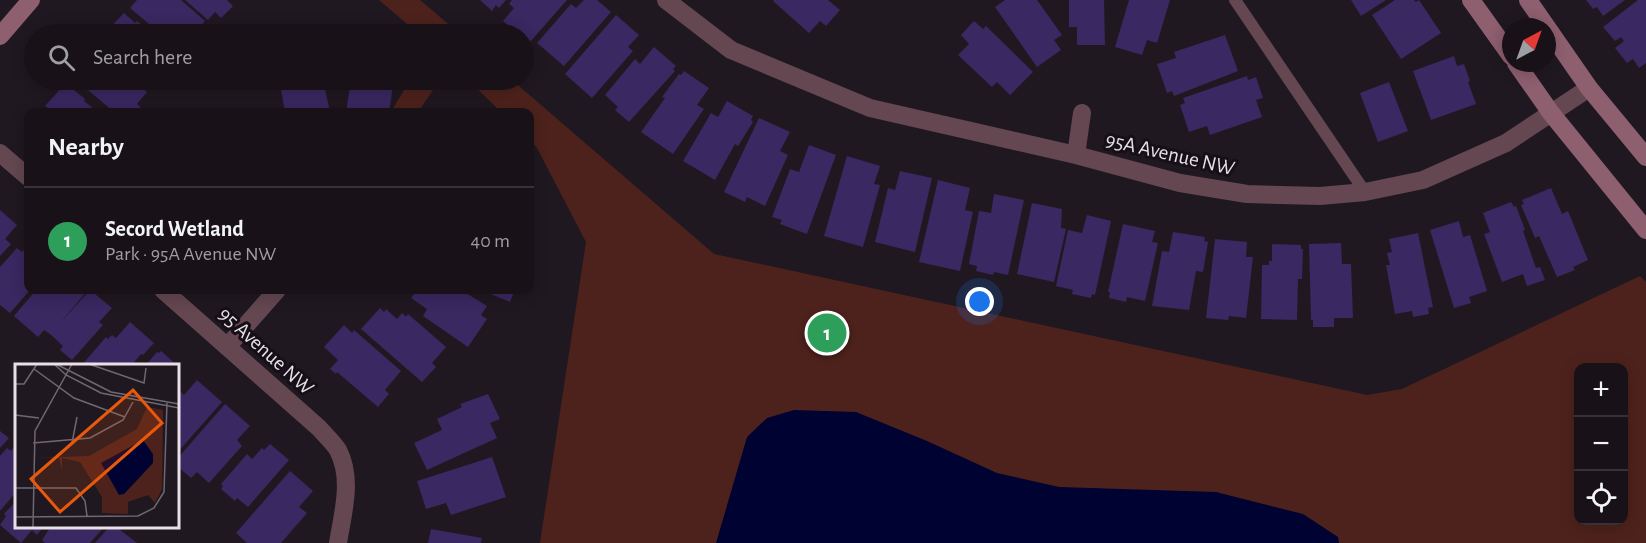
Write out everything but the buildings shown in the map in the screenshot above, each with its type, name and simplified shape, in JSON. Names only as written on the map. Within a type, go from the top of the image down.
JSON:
[{"type":"street","points":[[0,36],[31,0]]},
{"type":"street","name":"95A Avenue NW","points":[[666,0],[731,50],[870,108],[1076,155],[1180,183],[1247,194],[1320,196],[1365,192],[1423,180],[1506,143],[1589,88]]},
{"type":"street","points":[[1471,0],[1502,43]]},
{"type":"street","points":[[1528,0],[1589,88],[1646,158]]},
{"type":"street","points":[[1522,72],[1551,113],[1646,230]]},
{"type":"street","name":"95A Avenue NW","points":[[1076,155],[1082,113]]},
{"type":"street","points":[[0,153],[24,174]]},
{"type":"street","name":"95 Avenue NW","points":[[167,294],[319,428],[337,449],[346,472],[345,500],[338,543]]},
{"type":"street","points":[[227,347],[273,294]]},
{"type":"lane","points":[[1235,0],[1365,192]]},
{"type":"shaded area","points":[[379,0],[420,0],[448,24],[407,24]]},
{"type":"shaded area","points":[[404,90],[433,90],[421,108],[393,108]]},
{"type":"shaded area","points":[[478,90],[524,90],[714,254],[1367,395],[1402,389],[1640,276],[1646,282],[1646,543],[540,543],[586,242],[534,145],[534,108],[497,108]]},
{"type":"shaded area","points":[[794,410],[856,412],[997,473],[1059,487],[1216,492],[1303,514],[1338,537],[1339,543],[716,543],[747,437],[767,418]]},
{"type":"place","name":"Secord Wetland","points":[[827,333]]}]
